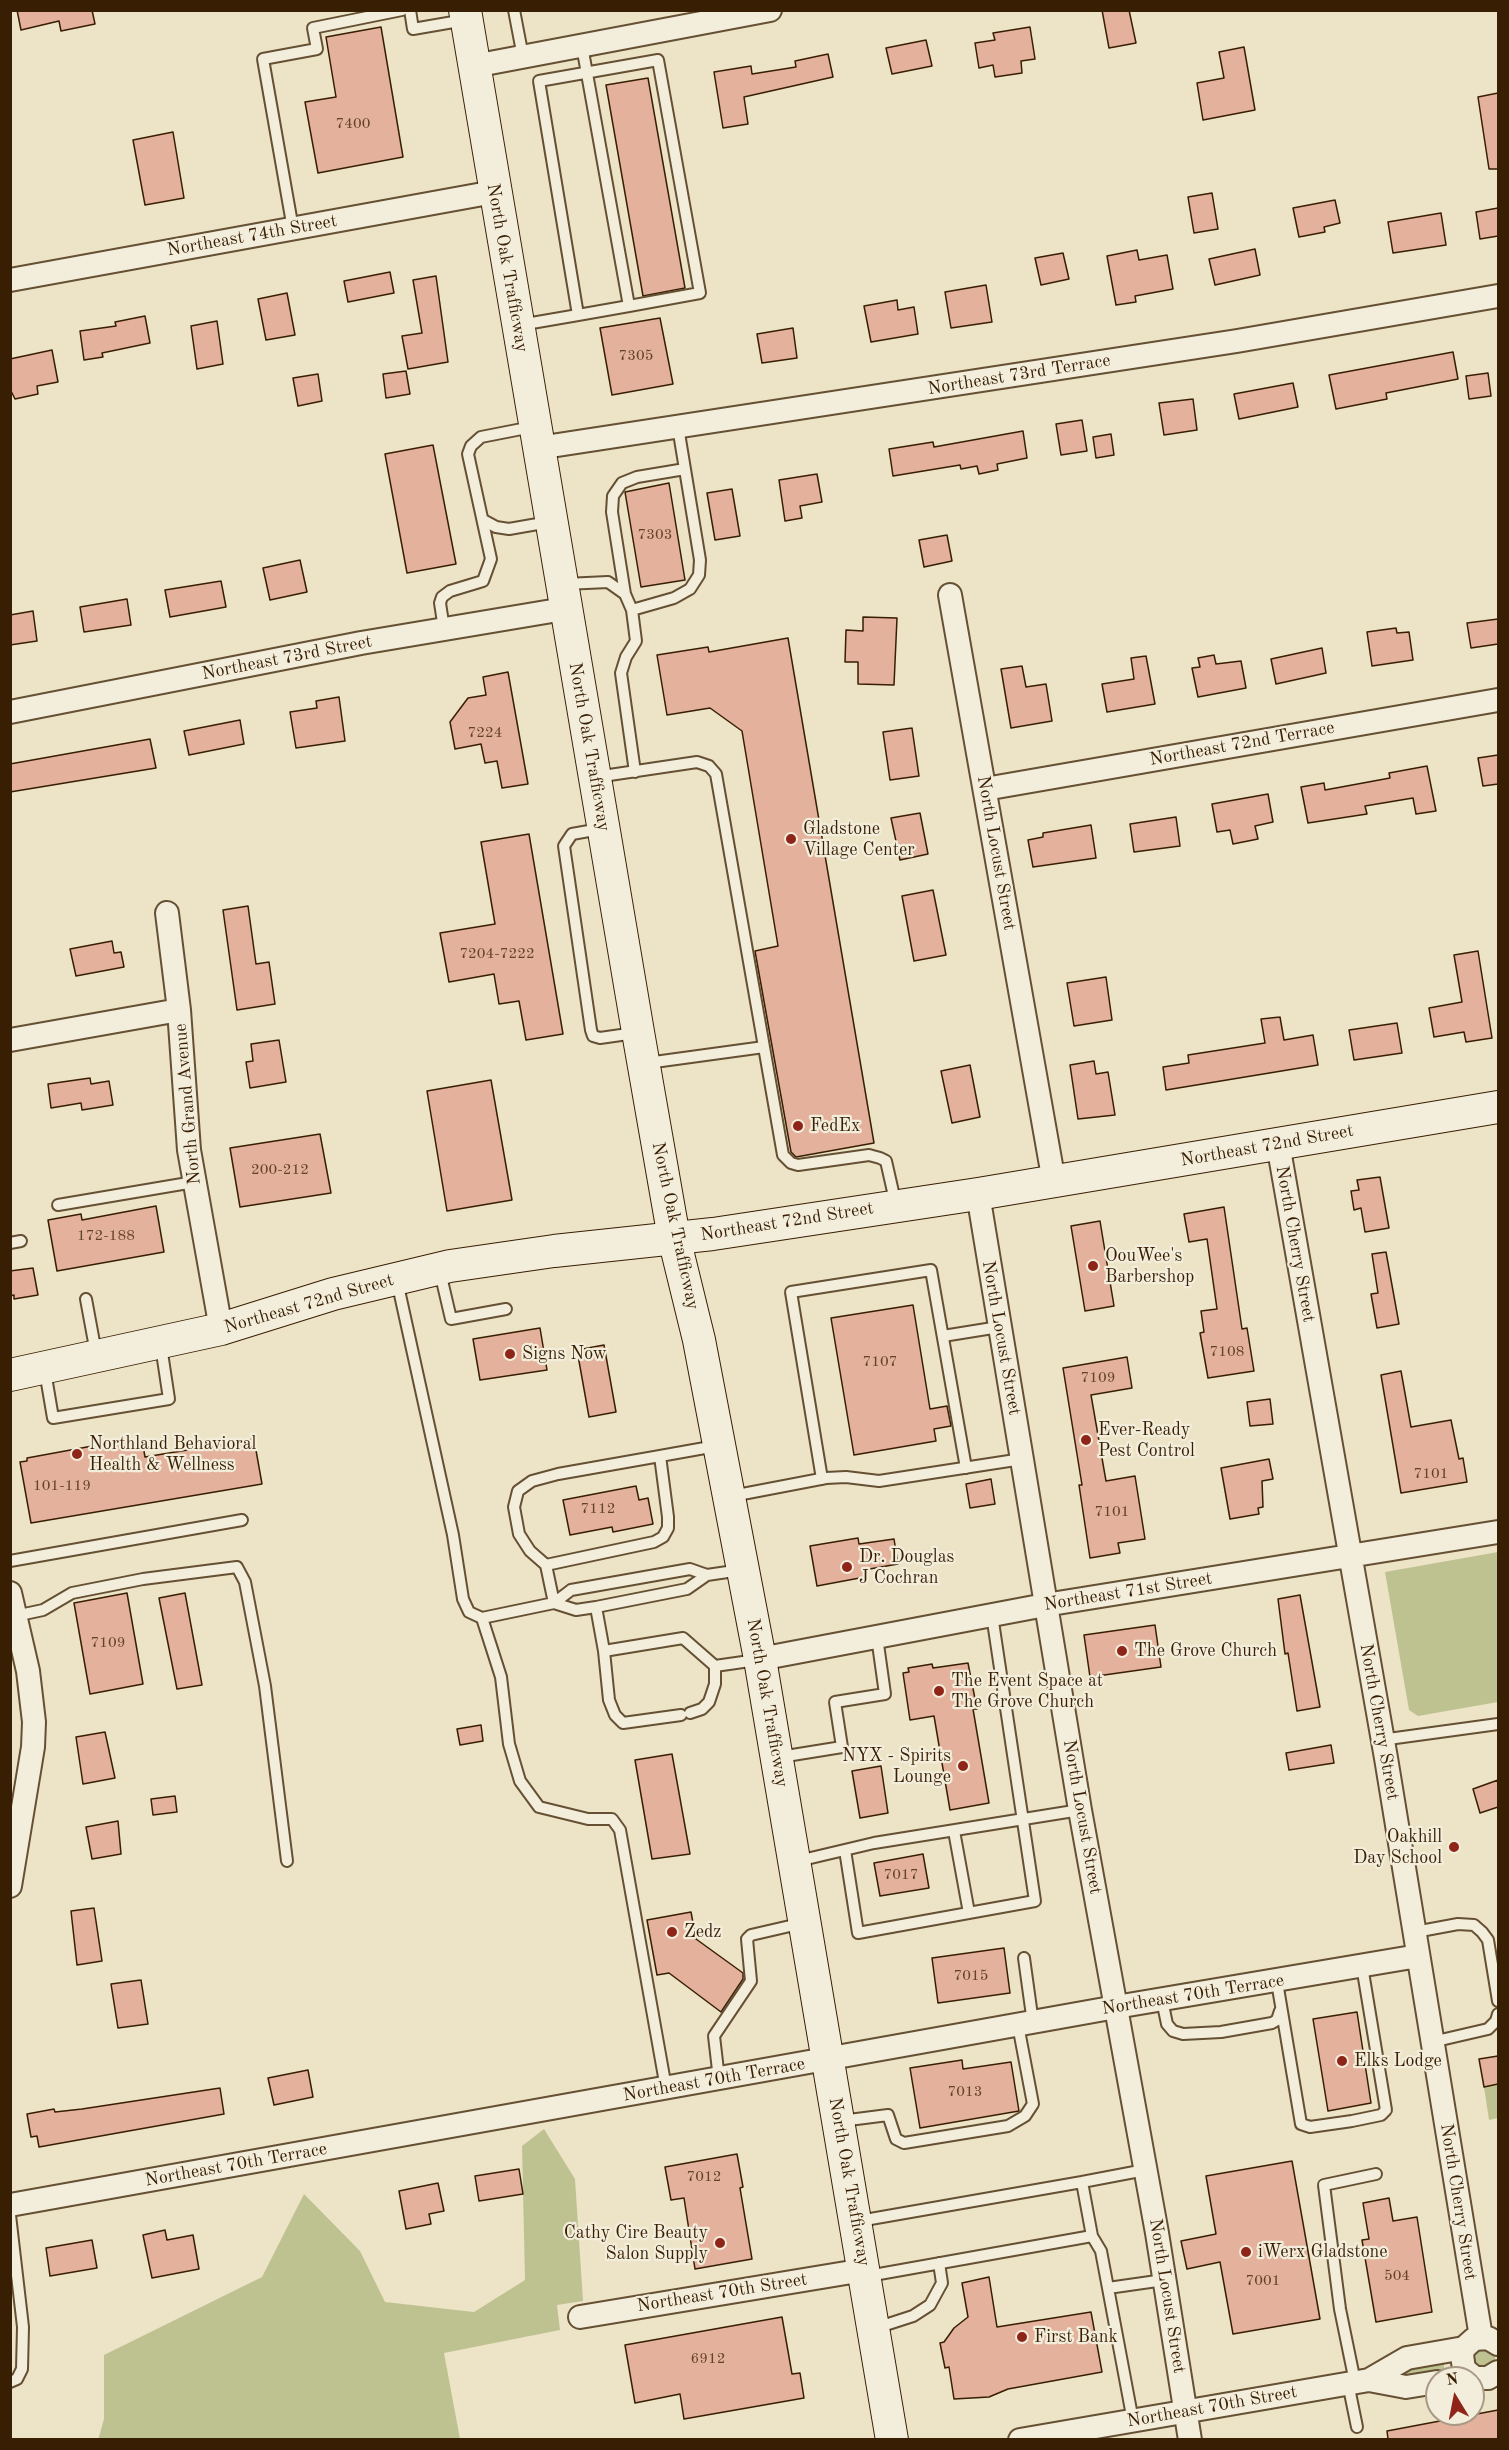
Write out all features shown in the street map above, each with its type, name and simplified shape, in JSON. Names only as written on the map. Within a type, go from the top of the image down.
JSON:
[{"type":"main road","name":"North Oak Trafficway","points":[[465,15],[674,1238],[699,1340],[760,1659],[892,2439]]},
{"type":"main road","name":"Northeast 72nd Street","points":[[10,1375],[221,1329],[333,1294],[439,1269],[554,1251],[674,1238],[978,1194],[1498,1107]]},
{"type":"street","points":[[474,66],[770,10]]},
{"type":"street","name":"Northeast 74th Street","points":[[10,280],[494,192]]},
{"type":"street","name":"Northeast 73rd Terrace","points":[[536,437],[678,428],[1237,341],[1498,296]]},
{"type":"street","name":"North Locust Street","points":[[950,595],[1054,1182]]},
{"type":"street","name":"Northeast 73rd Street","points":[[10,712],[444,629],[563,596]]},
{"type":"street","name":"Northeast 72nd Terrace","points":[[985,789],[1498,700]]},
{"type":"street","name":"North Grand Avenue","points":[[167,913],[179,1010],[189,1150],[221,1329]]},
{"type":"street","points":[[10,1040],[179,1010]]},
{"type":"street","name":"North Cherry Street","points":[[1278,1144],[1415,1932],[1432,2042],[1487,2342],[1462,2362],[1463,2366]]},
{"type":"street","name":"North Locust Street","points":[[978,1194],[1045,1605],[1146,2170],[1190,2439]]},
{"type":"street","name":"Northeast 71st Street","points":[[760,1659],[1045,1605],[1498,1532]]},
{"type":"street","points":[[10,1593],[15,1616],[16,1641],[32,1696],[33,1747],[10,1886]]},
{"type":"street","name":"Northeast 70th Terrace","points":[[10,2205],[1116,2007],[1277,1982],[1418,1956]]},
{"type":"street","name":"Northeast 70th Street","points":[[580,2317],[864,2273]]},
{"type":"street","name":"Northeast 70th Street","points":[[1031,2439],[1357,2381],[1407,2358],[1487,2342]]},
{"type":"street","name":"Northeast 70th Street","points":[[1357,2381],[1406,2387],[1425,2384]]},
{"type":"lane","points":[[293,229],[263,59],[317,49],[313,28],[402,10]]},
{"type":"lane","points":[[410,10],[413,29],[465,15]]},
{"type":"lane","points":[[514,10],[523,57]]},
{"type":"lane","points":[[582,46],[629,306]]},
{"type":"lane","points":[[517,326],[629,306],[700,293],[658,60],[539,81],[578,315]]},
{"type":"lane","points":[[632,610],[674,598],[690,590],[699,575],[700,560],[678,428]]},
{"type":"lane","points":[[444,629],[440,603],[442,597],[450,591],[483,581],[488,574],[491,559],[468,454],[471,446],[481,437],[536,437]]},
{"type":"lane","points":[[635,772],[621,673],[626,657],[636,641],[632,610],[625,594],[612,512],[613,496],[622,483],[637,477],[685,469]]},
{"type":"lane","points":[[483,520],[496,527],[509,529],[551,522]]},
{"type":"lane","points":[[563,596],[608,582],[625,594]]},
{"type":"lane","points":[[594,778],[697,762],[709,766],[716,774],[783,1155],[791,1163],[798,1165],[869,1155],[880,1158],[886,1161],[896,1205]]},
{"type":"lane","points":[[603,829],[572,834],[564,846],[591,1030],[593,1036],[600,1038],[638,1032]]},
{"type":"lane","points":[[644,1064],[764,1047]]},
{"type":"lane","points":[[58,1205],[194,1182]]},
{"type":"lane","points":[[439,1269],[451,1319],[506,1309]]},
{"type":"lane","points":[[822,1479],[791,1292],[931,1270],[966,1468]]},
{"type":"lane","points":[[396,1279],[453,1535],[463,1599],[469,1612],[482,1618],[554,1603],[571,1590],[690,1569],[707,1575]]},
{"type":"lane","points":[[86,1299],[97,1356]]},
{"type":"lane","points":[[943,1336],[999,1327]]},
{"type":"lane","points":[[44,1368],[53,1418],[169,1399],[160,1342]]},
{"type":"lane","points":[[554,1603],[546,1565],[530,1551],[519,1534],[514,1507],[518,1491],[532,1481],[558,1474],[719,1445]]},
{"type":"lane","points":[[546,1565],[654,1542],[663,1537],[668,1528],[668,1517],[660,1456]]},
{"type":"lane","points":[[729,1496],[822,1479],[846,1477],[879,1481],[1023,1459]]},
{"type":"lane","points":[[10,1561],[242,1520]]},
{"type":"lane","points":[[15,1616],[43,1610],[72,1593],[143,1579],[237,1567],[245,1582],[265,1686],[287,1861]]},
{"type":"lane","points":[[554,1603],[576,1610],[596,1607],[687,1589],[707,1575],[743,1570]]},
{"type":"lane","points":[[596,1607],[604,1651],[609,1700],[615,1715],[623,1723],[686,1714],[702,1709],[709,1702],[715,1684],[715,1666],[683,1638],[604,1651]]},
{"type":"lane","points":[[845,1850],[858,1933],[1035,1901],[992,1616]]},
{"type":"lane","points":[[482,1618],[501,1677],[509,1744],[520,1781],[538,1807],[588,1819],[612,1819],[620,1830],[666,2088]]},
{"type":"lane","points":[[777,1758],[842,1747],[835,1702],[885,1694],[877,1637]]},
{"type":"lane","points":[[715,1666],[760,1659]]},
{"type":"lane","points":[[1381,1740],[1498,1724]]},
{"type":"lane","points":[[795,1862],[845,1850],[1080,1810]]},
{"type":"lane","points":[[954,1831],[969,1913]]},
{"type":"lane","points":[[719,2079],[714,2036],[751,1981],[747,1939],[751,1935],[804,1923]]},
{"type":"lane","points":[[1415,1932],[1458,1924],[1474,1925],[1488,1940],[1498,2001]]},
{"type":"lane","points":[[838,2122],[888,2115],[896,2139],[904,2143],[1008,2126],[1026,2116],[1034,2104],[1026,2024],[1024,1958]]},
{"type":"lane","points":[[1277,1982],[1280,2011],[1301,2124],[1310,2127],[1385,2114],[1386,2106],[1362,1966]]},
{"type":"lane","points":[[1162,2000],[1169,2027],[1190,2035],[1272,2023],[1277,2019],[1280,2011]]},
{"type":"lane","points":[[1432,2042],[1488,2029],[1496,2021],[1498,2014]]},
{"type":"lane","points":[[855,2221],[1146,2170]]},
{"type":"lane","points":[[1358,2427],[1357,2381],[1340,2309],[1324,2185],[1376,2174]]},
{"type":"lane","points":[[1082,2182],[1092,2236],[1101,2251],[1133,2421]]},
{"type":"lane","points":[[10,2215],[23,2327],[22,2369],[17,2379],[10,2382]]},
{"type":"lane","points":[[864,2273],[939,2263],[1092,2236]]},
{"type":"lane","points":[[874,2329],[913,2316],[930,2305],[942,2283],[939,2263]]},
{"type":"lane","points":[[1108,2288],[1164,2280]]},
{"type":"green space","points":[[1498,1552],[1498,1702],[1418,1716],[1409,1710],[1385,1572]]},
{"type":"green space","points":[[1498,2084],[1498,2118],[1489,2120],[1484,2087]]},
{"type":"green space","points":[[544,2129],[575,2179],[583,2301],[557,2305],[560,2330],[444,2353],[460,2439],[98,2440],[104,2419],[104,2355],[262,2277],[304,2194],[360,2251],[385,2302],[474,2312],[525,2280],[522,2146]]},
{"type":"green space","points":[[1484,2347],[1492,2350],[1494,2354],[1492,2366],[1485,2369],[1485,2366],[1476,2366],[1473,2358],[1476,2350]]},
{"type":"green space","points":[[1444,2362],[1444,2366],[1425,2366],[1425,2376],[1404,2379],[1393,2370]]},
{"type":"building","points":[[17,10],[92,10],[95,24],[61,31],[59,21],[21,30]]},
{"type":"building","points":[[1102,10],[1129,10],[1136,43],[1109,48]]},
{"type":"building","points":[[381,27],[403,157],[318,173],[305,102],[336,97],[326,37]]},
{"type":"building","points":[[1030,27],[1035,59],[1021,61],[1022,73],[995,77],[993,65],[979,68],[975,43],[995,40],[993,33]]},
{"type":"building","points":[[926,40],[932,66],[892,74],[886,48]]},
{"type":"building","points":[[1244,47],[1255,110],[1203,120],[1197,83],[1224,78],[1219,52]]},
{"type":"building","points":[[828,54],[833,77],[744,97],[748,124],[723,128],[714,72],[751,66],[752,74],[796,67],[795,61]]},
{"type":"building","points":[[648,78],[685,288],[643,296],[606,85]]},
{"type":"building","points":[[1498,93],[1498,169],[1489,169],[1478,97]]},
{"type":"building","points":[[173,132],[184,198],[145,205],[133,140]]},
{"type":"building","points":[[1212,193],[1218,229],[1194,233],[1188,197]]},
{"type":"building","points":[[1335,200],[1340,223],[1324,227],[1325,232],[1299,237],[1293,208]]},
{"type":"building","points":[[1498,208],[1498,236],[1480,239],[1476,212]]},
{"type":"building","points":[[1441,213],[1446,245],[1393,253],[1388,222]]},
{"type":"building","points":[[1255,249],[1260,275],[1215,285],[1209,259]]},
{"type":"building","points":[[1137,250],[1139,260],[1167,255],[1173,289],[1135,296],[1136,302],[1116,305],[1107,256]]},
{"type":"building","points":[[1063,253],[1069,279],[1041,285],[1035,258]]},
{"type":"building","points":[[390,272],[394,293],[348,302],[344,281]]},
{"type":"building","points":[[436,276],[448,362],[408,369],[402,336],[422,333],[413,280]]},
{"type":"building","points":[[986,285],[992,322],[951,328],[945,292]]},
{"type":"building","points":[[287,293],[295,335],[266,340],[258,299]]},
{"type":"building","points":[[897,300],[898,310],[914,307],[918,334],[871,342],[864,306]]},
{"type":"building","points":[[145,316],[150,343],[102,353],[103,357],[84,360],[80,331],[116,326],[115,322]]},
{"type":"building","points":[[660,318],[673,384],[612,395],[600,328]]},
{"type":"building","points":[[217,321],[223,364],[197,369],[191,326]]},
{"type":"building","points":[[793,328],[797,358],[762,363],[757,334]]},
{"type":"building","points":[[52,350],[58,382],[37,386],[38,394],[15,399],[10,389],[10,359]]},
{"type":"building","points":[[1453,352],[1458,379],[1386,393],[1387,399],[1336,409],[1329,375]]},
{"type":"building","points":[[406,371],[410,394],[386,398],[383,374]]},
{"type":"building","points":[[1488,373],[1491,396],[1469,399],[1466,376]]},
{"type":"building","points":[[318,374],[322,401],[298,406],[293,378]]},
{"type":"building","points":[[1293,383],[1298,407],[1239,419],[1234,394]]},
{"type":"building","points":[[1193,399],[1197,430],[1164,435],[1159,403]]},
{"type":"building","points":[[1082,420],[1087,451],[1061,455],[1056,424]]},
{"type":"building","points":[[1023,431],[1027,458],[997,464],[998,470],[979,474],[977,466],[961,469],[960,465],[893,476],[889,449],[933,442],[934,447]]},
{"type":"building","points":[[1111,434],[1114,455],[1096,458],[1093,437]]},
{"type":"building","points":[[433,445],[456,564],[407,573],[385,454]]},
{"type":"building","points":[[817,474],[822,502],[800,506],[802,518],[785,521],[779,480]]},
{"type":"building","points":[[669,483],[685,580],[641,587],[625,492]]},
{"type":"building","points":[[732,489],[740,536],[715,540],[707,493]]},
{"type":"building","points":[[947,535],[952,561],[924,567],[919,540]]},
{"type":"building","points":[[300,560],[307,592],[270,600],[263,568]]},
{"type":"building","points":[[221,581],[226,607],[170,617],[165,590]]},
{"type":"building","points":[[127,599],[131,625],[84,632],[80,607]]},
{"type":"building","points":[[33,611],[37,641],[10,645],[10,615]]},
{"type":"building","points":[[863,617],[897,618],[894,685],[858,684],[858,662],[845,662],[846,630],[863,631]]},
{"type":"building","points":[[1498,619],[1498,644],[1471,648],[1467,623]]},
{"type":"building","points":[[1396,628],[1397,633],[1409,632],[1413,660],[1372,666],[1367,632]]},
{"type":"building","name":"Gladstone Village Center","points":[[788,638],[874,1143],[796,1157],[791,1152],[755,951],[778,946],[742,731],[710,708],[667,715],[657,655],[708,647],[709,652]]},
{"type":"building","points":[[1322,648],[1326,673],[1276,684],[1271,659]]},
{"type":"building","points":[[1214,655],[1216,664],[1241,661],[1246,688],[1198,697],[1192,668],[1200,667],[1198,658]]},
{"type":"building","points":[[1146,656],[1155,704],[1107,712],[1102,684],[1134,679],[1131,658]]},
{"type":"building","points":[[1022,666],[1026,687],[1046,684],[1052,721],[1011,728],[1001,669]]},
{"type":"building","points":[[508,672],[528,784],[502,788],[497,761],[485,763],[481,744],[455,749],[450,722],[468,698],[486,695],[483,677]]},
{"type":"building","points":[[339,697],[345,741],[296,748],[290,712],[317,708],[316,701]]},
{"type":"building","points":[[240,720],[244,744],[189,755],[184,731]]},
{"type":"building","points":[[912,728],[919,776],[890,780],[883,732]]},
{"type":"building","points":[[150,739],[156,768],[10,792],[10,764]]},
{"type":"building","points":[[1498,755],[1498,784],[1483,786],[1478,758]]},
{"type":"building","points":[[1427,766],[1436,811],[1416,814],[1413,798],[1365,806],[1367,814],[1308,823],[1301,787],[1324,783],[1325,790],[1390,778],[1389,773]]},
{"type":"building","points":[[1268,794],[1273,822],[1255,826],[1258,839],[1233,844],[1230,830],[1217,832],[1212,804]]},
{"type":"building","points":[[920,813],[928,854],[900,860],[891,818]]},
{"type":"building","points":[[1176,817],[1180,846],[1134,852],[1130,824]]},
{"type":"building","points":[[1091,825],[1096,858],[1033,867],[1028,840],[1043,837],[1043,833]]},
{"type":"building","points":[[529,834],[563,1034],[526,1040],[519,1001],[499,1004],[494,974],[449,982],[440,933],[495,924],[481,842]]},
{"type":"building","points":[[933,890],[946,955],[914,961],[902,896]]},
{"type":"building","points":[[248,906],[256,964],[269,962],[275,1004],[237,1010],[223,910]]},
{"type":"building","points":[[112,941],[114,953],[121,952],[124,967],[76,976],[70,949]]},
{"type":"building","points":[[1478,951],[1492,1038],[1466,1042],[1464,1032],[1434,1037],[1429,1008],[1462,1002],[1454,955]]},
{"type":"building","points":[[1106,977],[1112,1020],[1074,1026],[1067,983]]},
{"type":"building","points":[[1280,1017],[1284,1040],[1313,1035],[1318,1065],[1166,1090],[1163,1067],[1189,1063],[1188,1055],[1265,1043],[1261,1019]]},
{"type":"building","points":[[1397,1023],[1402,1053],[1354,1060],[1349,1030]]},
{"type":"building","points":[[279,1040],[286,1082],[250,1088],[246,1062],[253,1061],[251,1044]]},
{"type":"building","points":[[1094,1061],[1096,1074],[1108,1072],[1115,1115],[1078,1119],[1070,1065]]},
{"type":"building","points":[[970,1065],[980,1117],[952,1123],[941,1071]]},
{"type":"building","points":[[90,1078],[91,1084],[109,1081],[113,1105],[82,1110],[81,1103],[51,1108],[48,1084]]},
{"type":"building","points":[[491,1080],[512,1200],[447,1211],[427,1091]]},
{"type":"building","points":[[320,1134],[331,1193],[240,1207],[230,1148]]},
{"type":"building","points":[[1380,1177],[1389,1228],[1365,1232],[1361,1208],[1354,1210],[1351,1191],[1359,1190],[1357,1180]]},
{"type":"building","points":[[156,1206],[164,1252],[57,1271],[48,1220],[81,1214],[82,1220]]},
{"type":"building","points":[[1224,1207],[1242,1329],[1247,1328],[1254,1371],[1208,1378],[1200,1333],[1204,1332],[1201,1311],[1217,1309],[1207,1239],[1189,1242],[1184,1214]]},
{"type":"building","name":"OouWee's Barbershop","points":[[1100,1221],[1114,1306],[1085,1311],[1071,1226]]},
{"type":"building","points":[[1386,1252],[1399,1324],[1377,1328],[1371,1294],[1378,1293],[1372,1254]]},
{"type":"building","points":[[33,1268],[38,1295],[14,1299],[14,1295],[10,1296],[10,1271]]},
{"type":"building","points":[[913,1305],[930,1409],[947,1406],[951,1426],[934,1429],[936,1441],[854,1455],[831,1318]]},
{"type":"building","name":"Signs Now","points":[[540,1328],[547,1370],[480,1380],[473,1339]]},
{"type":"building","points":[[604,1345],[616,1412],[589,1417],[577,1350]]},
{"type":"building","points":[[1127,1357],[1132,1388],[1091,1395],[1106,1481],[1135,1476],[1145,1539],[1118,1543],[1120,1553],[1090,1558],[1079,1485],[1082,1485],[1063,1368]]},
{"type":"building","points":[[1401,1371],[1411,1427],[1451,1420],[1459,1459],[1463,1458],[1467,1482],[1401,1493],[1381,1375]]},
{"type":"building","points":[[1270,1399],[1273,1424],[1250,1426],[1247,1402]]},
{"type":"building","points":[[254,1439],[262,1484],[31,1523],[20,1462],[27,1461],[27,1458],[125,1440],[126,1443],[142,1440],[145,1457]]},
{"type":"building","points":[[1269,1459],[1273,1479],[1262,1481],[1263,1507],[1258,1508],[1259,1514],[1230,1519],[1221,1468]]},
{"type":"building","points":[[991,1479],[995,1504],[970,1508],[966,1484]]},
{"type":"building","points":[[636,1486],[639,1500],[648,1498],[653,1524],[613,1532],[612,1527],[570,1535],[563,1500]]},
{"type":"building","name":"Dr. Douglas J Cochran","points":[[858,1538],[859,1544],[894,1539],[898,1564],[864,1570],[865,1577],[817,1586],[810,1546]]},
{"type":"building","points":[[127,1593],[143,1684],[90,1694],[74,1603]]},
{"type":"building","points":[[185,1593],[202,1685],[177,1689],[159,1598]]},
{"type":"building","points":[[1300,1595],[1320,1707],[1297,1711],[1288,1653],[1285,1654],[1278,1599]]},
{"type":"building","name":"The Grove Church","points":[[1155,1625],[1161,1667],[1090,1677],[1084,1635]]},
{"type":"building","points":[[968,1663],[977,1709],[973,1709],[989,1803],[950,1810],[934,1716],[910,1720],[903,1673],[909,1672],[908,1668],[932,1664],[933,1668]]},
{"type":"building","points":[[481,1725],[483,1741],[460,1745],[457,1729]]},
{"type":"building","points":[[105,1732],[115,1778],[83,1784],[76,1737]]},
{"type":"building","points":[[1331,1745],[1334,1763],[1289,1770],[1286,1753]]},
{"type":"building","points":[[672,1754],[690,1854],[652,1859],[635,1760]]},
{"type":"building","points":[[881,1766],[888,1813],[860,1818],[852,1771]]},
{"type":"building","points":[[1498,1780],[1498,1807],[1480,1813],[1473,1789]]},
{"type":"building","points":[[175,1796],[177,1812],[153,1815],[151,1799]]},
{"type":"building","points":[[118,1821],[121,1854],[92,1859],[86,1827]]},
{"type":"building","points":[[923,1854],[929,1888],[880,1896],[874,1863]]},
{"type":"building","points":[[94,1908],[102,1961],[77,1965],[71,1911]]},
{"type":"building","points":[[691,1912],[696,1939],[743,1973],[743,1979],[721,2012],[669,1973],[657,1975],[647,1920]]},
{"type":"building","points":[[1004,1948],[1010,1993],[938,2003],[932,1958]]},
{"type":"building","points":[[141,1980],[148,2024],[118,2028],[111,1984]]},
{"type":"building","name":"Elks Lodge","points":[[1357,2012],[1371,2103],[1328,2111],[1313,2019]]},
{"type":"building","points":[[1498,2056],[1498,2084],[1484,2087],[1479,2059]]},
{"type":"building","points":[[962,2060],[963,2069],[1011,2062],[1019,2111],[920,2128],[910,2068]]},
{"type":"building","points":[[308,2070],[313,2097],[274,2105],[268,2078]]},
{"type":"building","points":[[220,2088],[224,2114],[39,2147],[37,2136],[31,2137],[27,2114],[54,2109],[55,2112],[82,2109]]},
{"type":"building","points":[[737,2154],[743,2187],[740,2188],[752,2259],[695,2269],[684,2198],[671,2200],[665,2167]]},
{"type":"building","name":"iWerx Gladstone","points":[[1292,2161],[1320,2319],[1233,2334],[1220,2262],[1187,2269],[1181,2241],[1216,2234],[1206,2176]]},
{"type":"building","points":[[519,2169],[523,2194],[479,2201],[475,2176]]},
{"type":"building","points":[[438,2183],[444,2211],[429,2214],[431,2224],[406,2229],[399,2191]]},
{"type":"building","points":[[1389,2198],[1393,2221],[1417,2217],[1432,2312],[1376,2322],[1362,2240],[1369,2239],[1363,2203]]},
{"type":"building","points":[[165,2230],[167,2240],[193,2235],[199,2269],[152,2278],[143,2235]]},
{"type":"building","points":[[92,2240],[97,2268],[50,2276],[46,2248]]},
{"type":"building","name":"First Bank","points":[[989,2277],[997,2327],[1091,2312],[1102,2372],[1008,2389],[989,2397],[954,2399],[949,2367],[945,2368],[940,2343],[944,2342],[954,2328],[968,2317],[962,2283]]},
{"type":"building","points":[[782,2317],[792,2374],[800,2373],[804,2398],[684,2419],[680,2394],[635,2403],[625,2345]]},
{"type":"building","points":[[1498,2410],[1498,2439],[1388,2439],[1387,2431],[1425,2424],[1425,2426],[1485,2426],[1485,2412]]},
{"type":"place","name":"Gladstone Village Center","points":[[791,839]]},
{"type":"place","name":"FedEx","points":[[798,1126]]},
{"type":"place","name":"OouWee's Barbershop","points":[[1093,1266]]},
{"type":"place","name":"Signs Now","points":[[510,1354]]},
{"type":"place","name":"Ever-Ready Pest Control","points":[[1086,1440]]},
{"type":"place","name":"Northland Behavioral Health & Wellness","points":[[77,1454]]},
{"type":"place","name":"Dr. Douglas J Cochran","points":[[847,1567]]},
{"type":"place","name":"The Grove Church","points":[[1122,1651]]},
{"type":"place","name":"The Event Space at The Grove Church","points":[[939,1691]]},
{"type":"place","name":"NYX - Spirits Lounge","points":[[963,1766]]},
{"type":"place","name":"Oakhill Day School","points":[[1454,1847]]},
{"type":"place","name":"Zedz","points":[[672,1932]]},
{"type":"place","name":"Elks Lodge","points":[[1342,2061]]},
{"type":"place","name":"Cathy Cire Beauty Salon Supply","points":[[720,2243]]},
{"type":"place","name":"iWerx Gladstone","points":[[1246,2252]]},
{"type":"place","name":"First Bank","points":[[1022,2337]]}]
